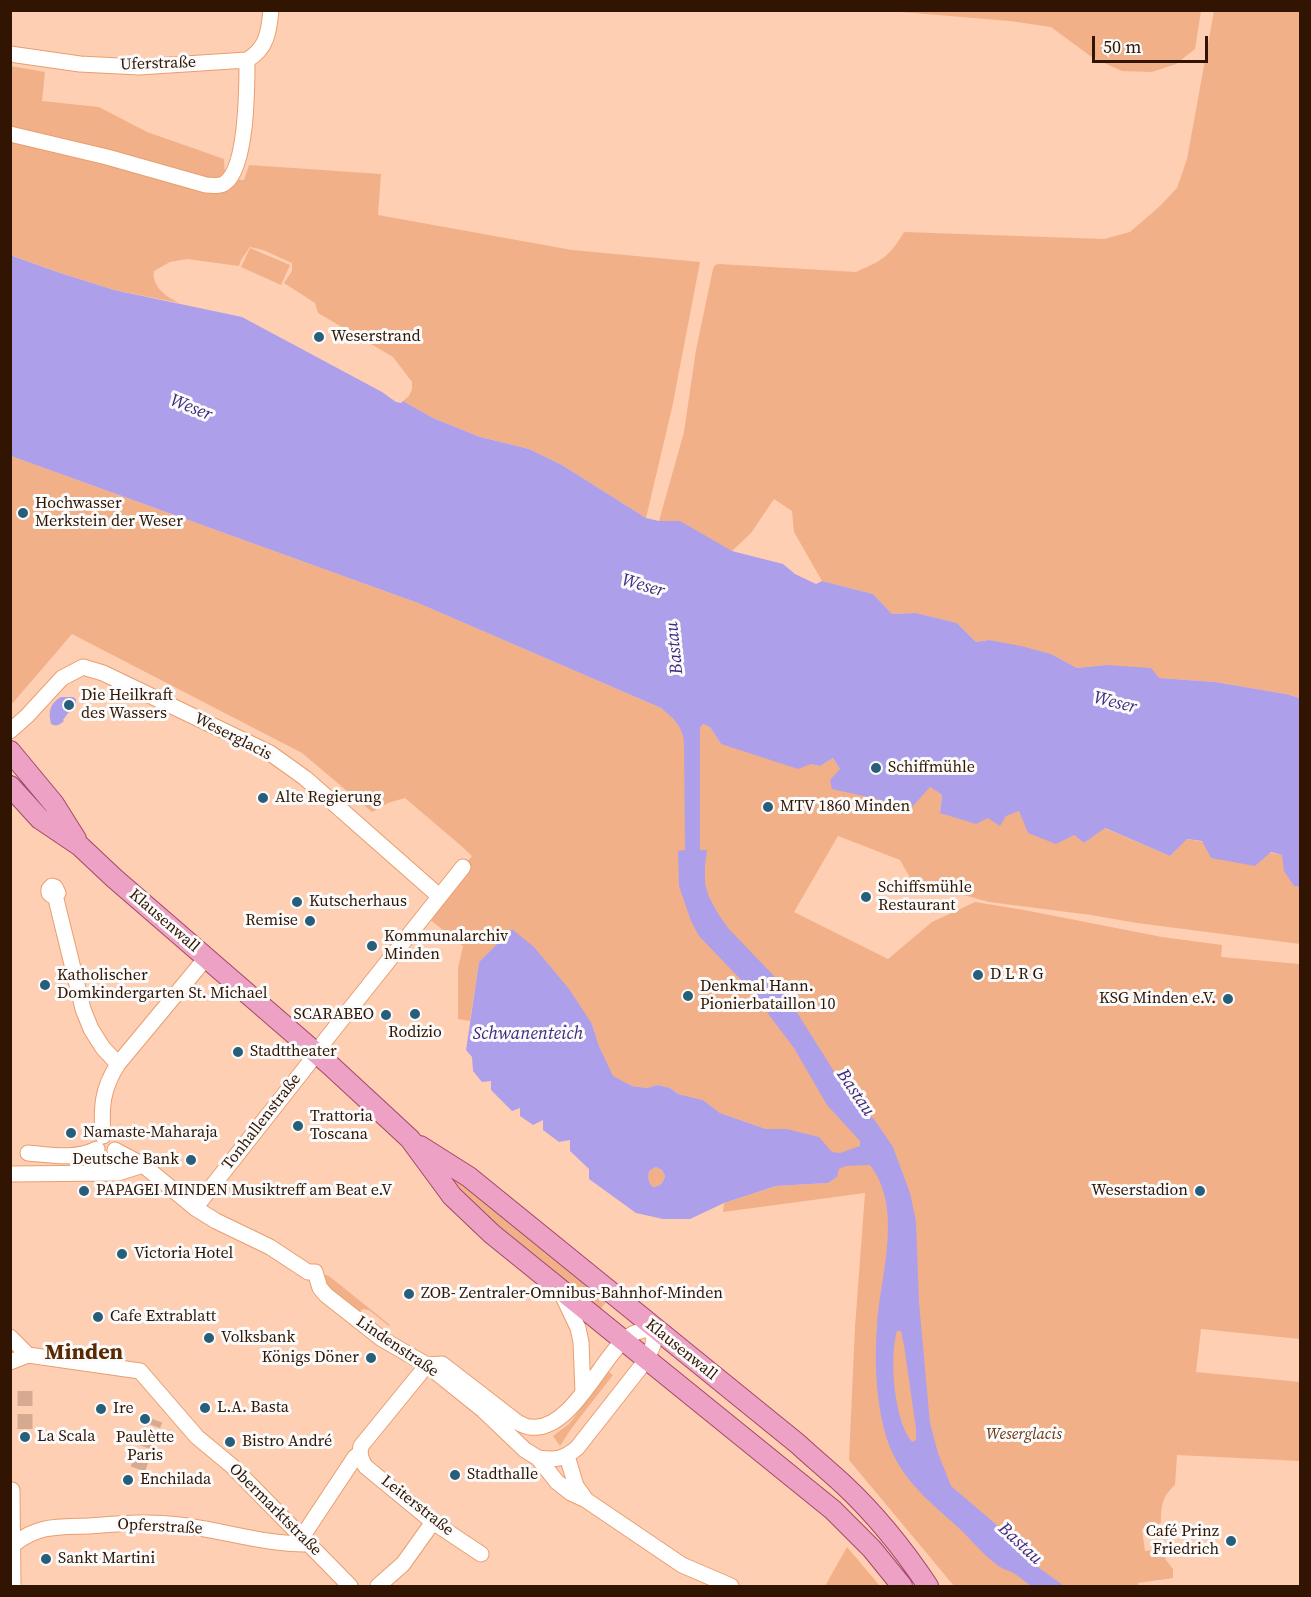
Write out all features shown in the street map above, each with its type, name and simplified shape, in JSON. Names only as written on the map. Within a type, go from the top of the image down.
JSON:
[{"type":"main road","name":"Klausenwall","points":[[10,751],[54,804],[80,846]]},
{"type":"main road","name":"Klausenwall","points":[[10,786],[40,819],[80,846],[316,1053],[410,1139],[469,1177],[798,1444],[873,1514],[928,1587]]},
{"type":"main road","name":"Klausenwall","points":[[410,1139],[452,1196],[492,1234],[832,1510],[872,1549],[902,1587]]},
{"type":"street","points":[[10,134],[107,157],[206,185],[219,186],[226,183],[237,164],[244,129],[248,60],[260,51],[265,43],[271,10]]},
{"type":"street","name":"Uferstraße","points":[[10,54],[80,64],[139,67],[248,60]]},
{"type":"street","name":"Weserglacis","points":[[10,731],[62,678],[83,667],[103,673],[270,753],[305,778],[439,896]]},
{"type":"street","name":"Tonhallenstraße","points":[[195,1208],[463,867]]},
{"type":"street","points":[[55,896],[83,1009],[91,1029],[103,1048],[118,1064]]},
{"type":"street","points":[[28,1154],[75,1157],[87,1154],[100,1142],[104,1091],[111,1076],[118,1064],[206,958]]},
{"type":"street","name":"Lindenstraße","points":[[100,1142],[111,1136],[114,1139],[115,1150],[143,1165],[195,1208],[216,1221],[270,1247],[308,1272],[315,1272],[320,1288],[326,1295],[382,1339],[435,1364],[517,1422],[529,1427],[538,1458]]},
{"type":"street","points":[[10,1174],[118,1173],[143,1165]]},
{"type":"street","points":[[560,1290],[578,1328],[581,1342],[583,1393]]},
{"type":"street","points":[[529,1427],[539,1427],[555,1421],[583,1393],[623,1341],[636,1331],[654,1328],[653,1345],[646,1359],[586,1437],[567,1456],[553,1460],[538,1458]]},
{"type":"street","points":[[10,1337],[28,1355],[10,1362]]},
{"type":"street","name":"Obermarktstraße","points":[[28,1355],[140,1371],[197,1437],[232,1466],[350,1587]]},
{"type":"street","points":[[306,1540],[355,1457],[360,1453],[361,1446],[366,1439],[435,1364]]},
{"type":"street","name":"Lindenstraße","points":[[435,1364],[525,1450],[538,1458],[557,1482],[571,1493],[586,1500],[682,1565],[731,1587]]},
{"type":"street","name":"Leiterstraße","points":[[360,1453],[361,1461],[366,1467],[480,1554]]},
{"type":"street","name":"Lindenstraße","points":[[567,1456],[576,1486],[586,1500]]},
{"type":"street","points":[[12,1490],[13,1587]]},
{"type":"street","points":[[378,1587],[403,1564],[434,1521]]},
{"type":"street","name":"Opferstraße","points":[[14,1544],[43,1528],[142,1523],[178,1524],[285,1544],[306,1540]]},
{"type":"green space","points":[[1201,10],[1195,49],[1176,64],[1152,72],[1122,71],[1093,58],[1051,27],[1010,21],[890,11]]},
{"type":"green space","points":[[1214,11],[1300,11],[1300,698],[1215,682],[1159,678],[1106,665],[1077,668],[1051,654],[989,640],[976,642],[957,623],[916,613],[892,614],[873,594],[822,581],[794,532],[792,511],[774,499],[751,533],[732,551],[659,521],[684,432],[696,350],[715,265],[856,272],[884,257],[904,232],[1104,239],[1130,232],[1177,188],[1187,159]]},
{"type":"green space","points":[[10,66],[45,72],[42,101],[99,107],[147,132],[224,159],[225,179],[244,180],[249,165],[381,174],[378,215],[572,250],[700,262],[672,408],[646,518],[562,465],[529,449],[480,437],[433,418],[403,401],[409,396],[412,382],[393,357],[318,313],[315,303],[284,283],[292,271],[292,263],[263,250],[250,247],[239,266],[187,259],[170,262],[154,271],[155,282],[161,291],[180,303],[114,290],[11,255]]},
{"type":"green space","points":[[250,248],[290,265],[281,285],[241,267]]},
{"type":"green space","name":"Weserglacis","points":[[11,456],[418,603],[661,708],[677,722],[685,741],[699,742],[700,728],[703,724],[710,727],[721,744],[820,766],[833,758],[840,769],[930,787],[942,795],[940,812],[990,817],[1019,811],[1074,835],[1084,843],[1104,828],[1170,856],[1186,839],[1283,855],[1294,886],[1300,887],[1300,944],[989,902],[912,881],[900,860],[838,836],[794,912],[888,959],[932,922],[975,902],[1162,937],[1222,945],[1221,957],[1300,964],[1300,1339],[1201,1329],[1196,1372],[1300,1382],[1300,1461],[1177,1455],[1175,1485],[1167,1493],[1163,1502],[1161,1523],[1142,1529],[1145,1551],[1162,1550],[1173,1569],[1173,1578],[1138,1583],[1138,1586],[954,1586],[849,1460],[855,1327],[865,1193],[723,1212],[724,1203],[776,1186],[828,1183],[837,1177],[787,1129],[766,1129],[720,1113],[703,1100],[678,1094],[670,1088],[658,1085],[647,1088],[632,1086],[612,1076],[592,1024],[512,929],[479,962],[470,1021],[458,1019],[458,968],[463,946],[424,915],[472,856],[405,798],[388,803],[372,812],[302,753],[72,634],[11,705]]},
{"type":"green space","points":[[656,1167],[662,1170],[665,1176],[661,1184],[653,1187],[649,1180],[649,1171]]},
{"type":"green space","points":[[454,1177],[606,1302],[600,1310],[496,1226],[450,1181]]},
{"type":"green space","points":[[322,1274],[329,1276],[390,1325],[369,1310],[363,1309],[357,1313],[324,1287]]},
{"type":"green space","points":[[609,1372],[613,1375],[560,1446],[553,1436],[569,1424]]},
{"type":"green space","points":[[847,1547],[880,1586],[825,1586]]},
{"type":"water","points":[[10,255],[114,290],[242,317],[382,392],[396,402],[403,401],[433,418],[480,437],[529,449],[562,465],[646,518],[659,521],[680,521],[732,551],[783,564],[795,574],[816,584],[822,581],[873,594],[892,614],[916,613],[957,623],[976,642],[989,640],[1021,646],[1051,654],[1077,668],[1106,665],[1151,668],[1159,678],[1215,682],[1300,698],[1300,887],[1294,886],[1284,871],[1282,855],[1271,852],[1255,866],[1211,858],[1202,841],[1187,839],[1170,856],[1105,828],[1084,843],[1074,835],[1056,844],[1028,833],[1019,811],[1006,816],[1000,826],[988,818],[976,824],[940,813],[942,795],[930,787],[912,807],[832,789],[830,780],[840,769],[833,758],[820,766],[811,764],[798,769],[721,744],[710,727],[703,724],[700,728],[700,850],[707,850],[705,884],[709,897],[728,928],[774,976],[847,1092],[874,1119],[893,1147],[910,1193],[916,1221],[919,1302],[930,1423],[938,1453],[951,1486],[1025,1549],[1031,1562],[1064,1586],[1035,1587],[997,1565],[922,1494],[905,1475],[892,1452],[879,1406],[876,1357],[888,1222],[886,1202],[880,1182],[870,1165],[846,1166],[839,1169],[837,1177],[828,1183],[776,1186],[724,1203],[690,1219],[663,1219],[636,1213],[589,1179],[589,1169],[570,1151],[570,1140],[559,1142],[543,1130],[543,1120],[533,1125],[520,1116],[520,1108],[512,1111],[491,1090],[491,1081],[482,1082],[473,1071],[472,1057],[466,1050],[479,962],[512,929],[534,947],[569,989],[592,1024],[613,1076],[632,1086],[647,1088],[658,1085],[670,1088],[678,1094],[703,1100],[720,1113],[766,1129],[787,1129],[819,1137],[832,1152],[840,1153],[860,1146],[860,1141],[827,1105],[794,1048],[745,984],[699,936],[691,921],[679,886],[678,851],[685,850],[684,741],[679,726],[673,719],[661,708],[418,603],[11,456]],"holes":[[[656,1167],[662,1170],[665,1176],[661,1184],[653,1187],[649,1180],[649,1171]],[[897,1331],[901,1331],[904,1345],[916,1429],[916,1440],[912,1442],[906,1432],[897,1405],[893,1372]]]},
{"type":"water","points":[[61,697],[73,697],[76,699],[76,705],[64,721],[55,725],[51,724],[52,705]]},
{"type":"tunnel","points":[[25,1391],[25,1430]]},
{"type":"tunnel","points":[[138,1469],[155,1420]]},
{"type":"place","name":"Weserstrand","points":[[319,337]]},
{"type":"place","name":"Hochwasser Merkstein der Weser","points":[[23,513]]},
{"type":"place","name":"Die Heilkraft des Wassers","points":[[69,705]]},
{"type":"place","name":"Schiffmühle","points":[[876,768]]},
{"type":"place","name":"Alte Regierung","points":[[263,798]]},
{"type":"place","name":"MTV 1860 Minden","points":[[768,807]]},
{"type":"place","name":"Schiffsmühle Restaurant","points":[[866,897]]},
{"type":"place","name":"Kutscherhaus","points":[[297,902]]},
{"type":"place","name":"Remise","points":[[310,921]]},
{"type":"place","name":"Kommunalarchiv Minden","points":[[372,946]]},
{"type":"place","name":"D L R G","points":[[978,975]]},
{"type":"place","name":"Katholischer Domkindergarten St. Michael","points":[[45,985]]},
{"type":"place","name":"Denkmal Hann. Pionierbataillon 10","points":[[688,996]]},
{"type":"place","name":"KSG Minden e.V.","points":[[1228,999]]},
{"type":"place","name":"Rodizio","points":[[415,1014]]},
{"type":"place","name":"SCARABEO","points":[[386,1015]]},
{"type":"place","name":"Stadttheater","points":[[238,1052]]},
{"type":"place","name":"Trattoria Toscana","points":[[298,1126]]},
{"type":"place","name":"Namaste-Maharaja","points":[[71,1133]]},
{"type":"place","name":"Deutsche Bank","points":[[191,1160]]},
{"type":"place","name":"PAPAGEI MINDEN Musiktreff am Beat e.V","points":[[84,1191]]},
{"type":"place","name":"Weserstadion","points":[[1200,1191]]},
{"type":"place","name":"Victoria Hotel","points":[[122,1254]]},
{"type":"place","name":"ZOB- Zentraler-Omnibus-Bahnhof-Minden","points":[[409,1294]]},
{"type":"place","name":"Cafe Extrablatt","points":[[98,1317]]},
{"type":"place","name":"Volksbank","points":[[209,1338]]},
{"type":"place","name":"Königs Döner","points":[[371,1358]]},
{"type":"place","name":"L.A. Basta","points":[[205,1408]]},
{"type":"place","name":"Ire","points":[[101,1409]]},
{"type":"place","name":"Paulètte Paris","points":[[145,1419]]},
{"type":"place","name":"La Scala","points":[[25,1437]]},
{"type":"place","name":"Bistro André","points":[[230,1442]]},
{"type":"place","name":"Stadthalle","points":[[455,1475]]},
{"type":"place","name":"Enchilada","points":[[128,1480]]},
{"type":"place","name":"Café Prinz Friedrich","points":[[1231,1541]]},
{"type":"place","name":"Sankt Martini","points":[[46,1559]]},
{"type":"district","name":"Minden","points":[[84,1353]]},
{"type":"water label","name":"Weser","points":[[191,408]]},
{"type":"water label","name":"Weser","points":[[643,586]]},
{"type":"water label","name":"Bastau","points":[[675,648]]},
{"type":"water label","name":"Weser","points":[[1115,703]]},
{"type":"water label","name":"Schwanenteich","points":[[528,1034]]},
{"type":"water label","name":"Bastau","points":[[855,1093]]},
{"type":"water label","name":"Bastau","points":[[1020,1544]]}]
